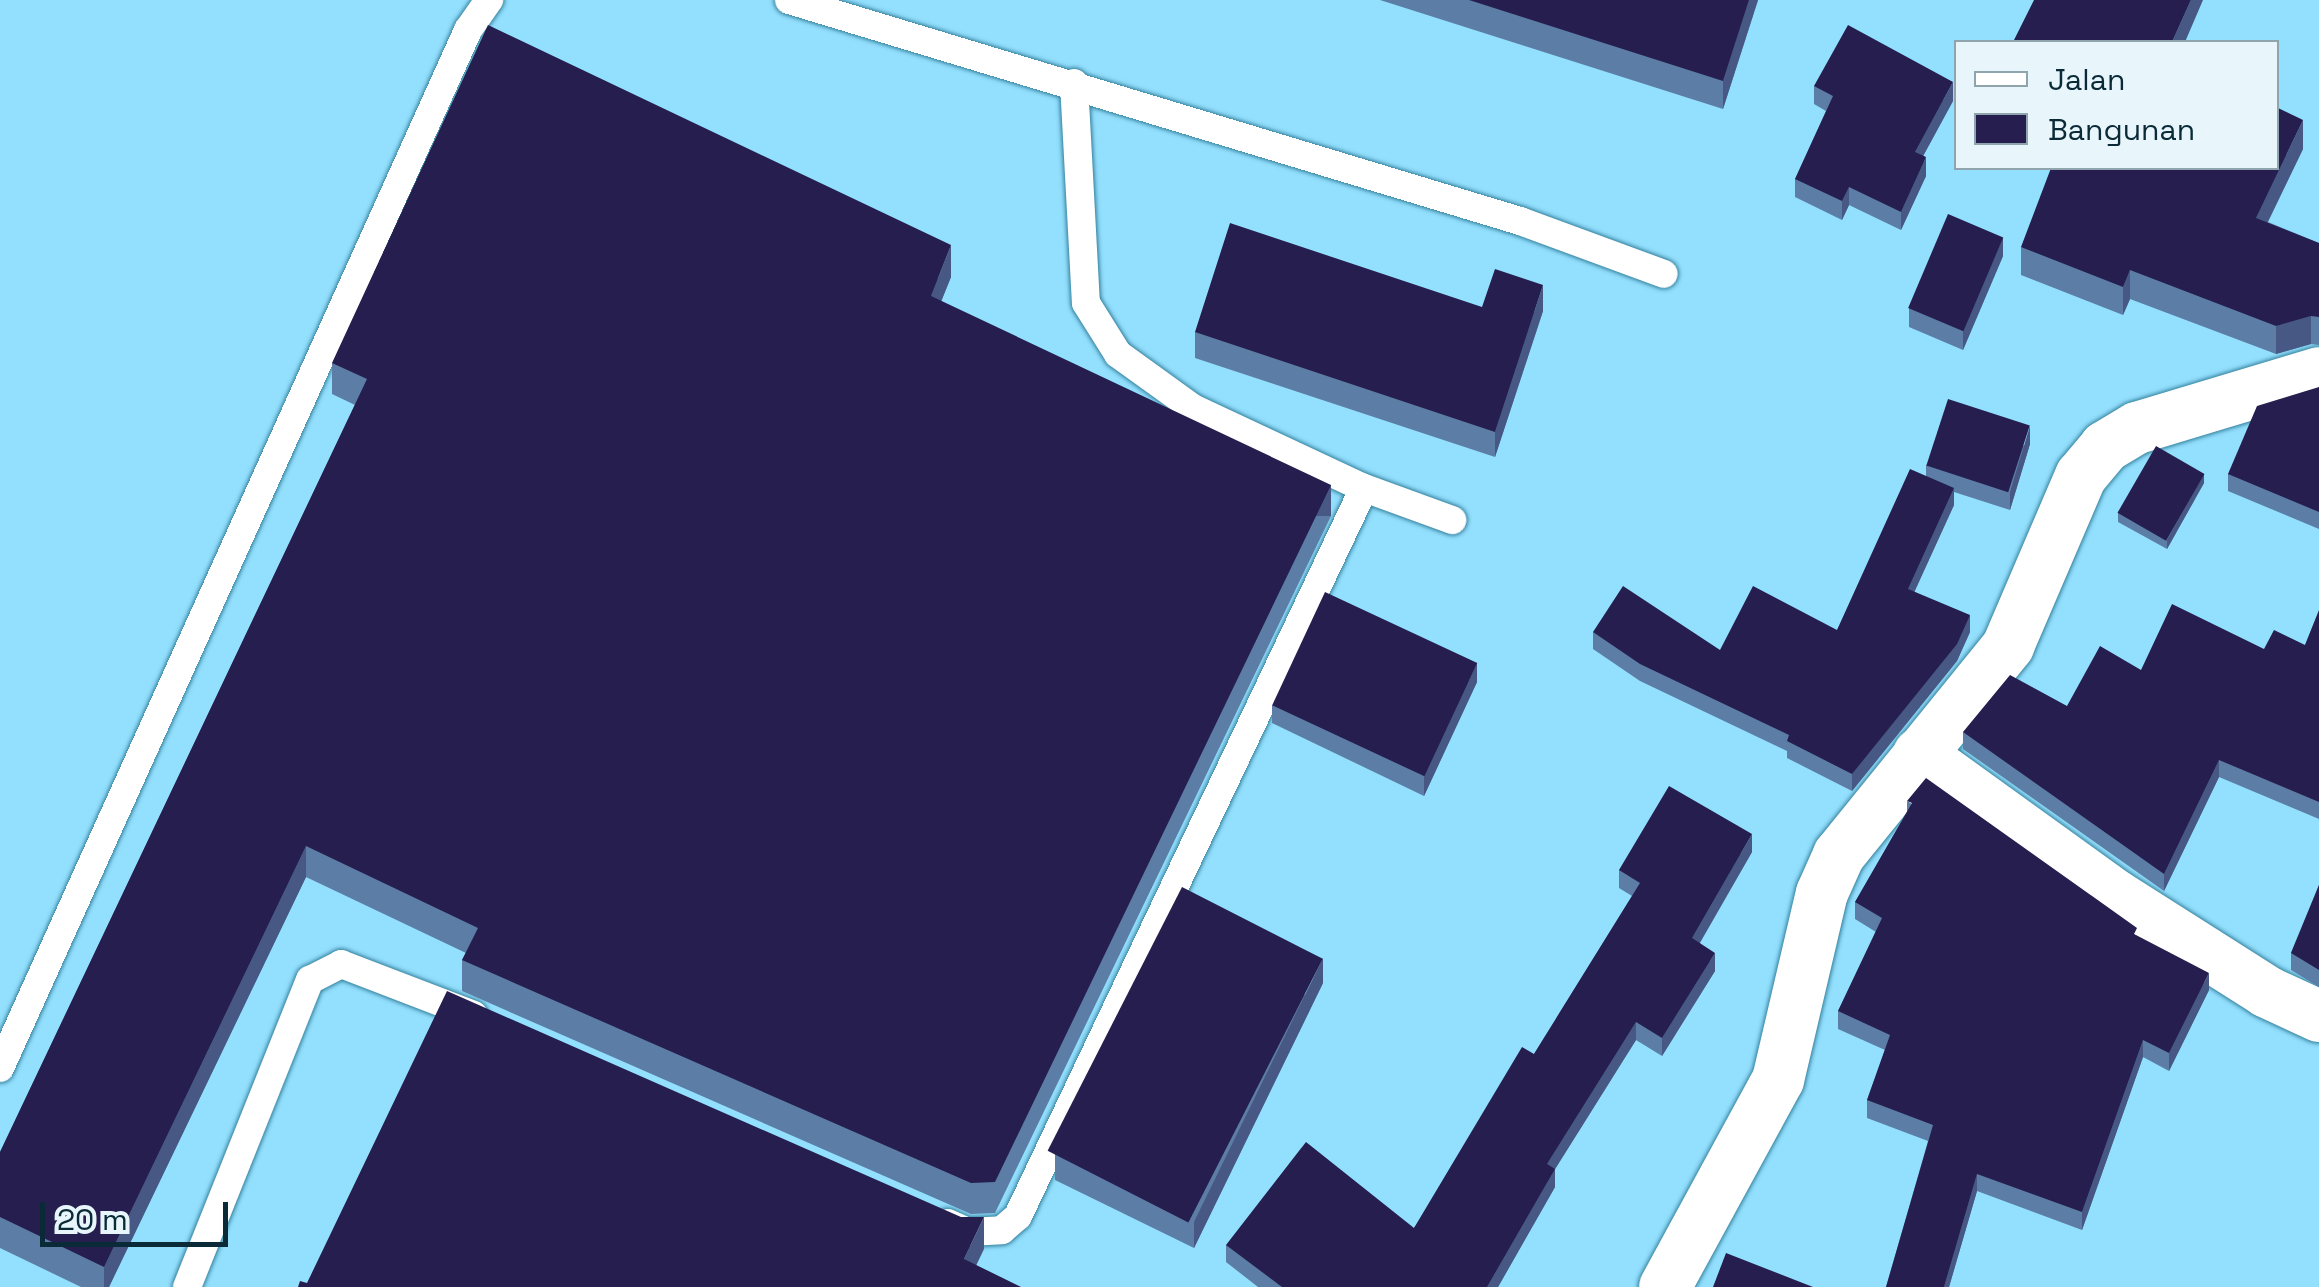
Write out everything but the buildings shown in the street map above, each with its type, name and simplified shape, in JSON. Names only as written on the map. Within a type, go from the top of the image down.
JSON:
[{"type":"street","points":[[1665,1287],[1778,1080],[1822,893],[1839,855],[2008,646],[2081,476],[2105,447],[2138,428],[2319,373]]},
{"type":"street","points":[[1919,754],[2116,896],[2267,992],[2319,1016]]},
{"type":"lane","points":[[0,1068],[468,30],[489,0]]},
{"type":"lane","points":[[789,0],[1074,82],[1520,221],[1664,274]]},
{"type":"lane","points":[[1074,82],[1086,304],[1118,354],[1193,408],[1364,488],[1452,520]]},
{"type":"lane","points":[[914,1208],[968,1232],[1002,1230],[1018,1216],[1364,488]]},
{"type":"lane","points":[[187,1287],[310,980],[341,964],[372,970],[499,1026]]}]
